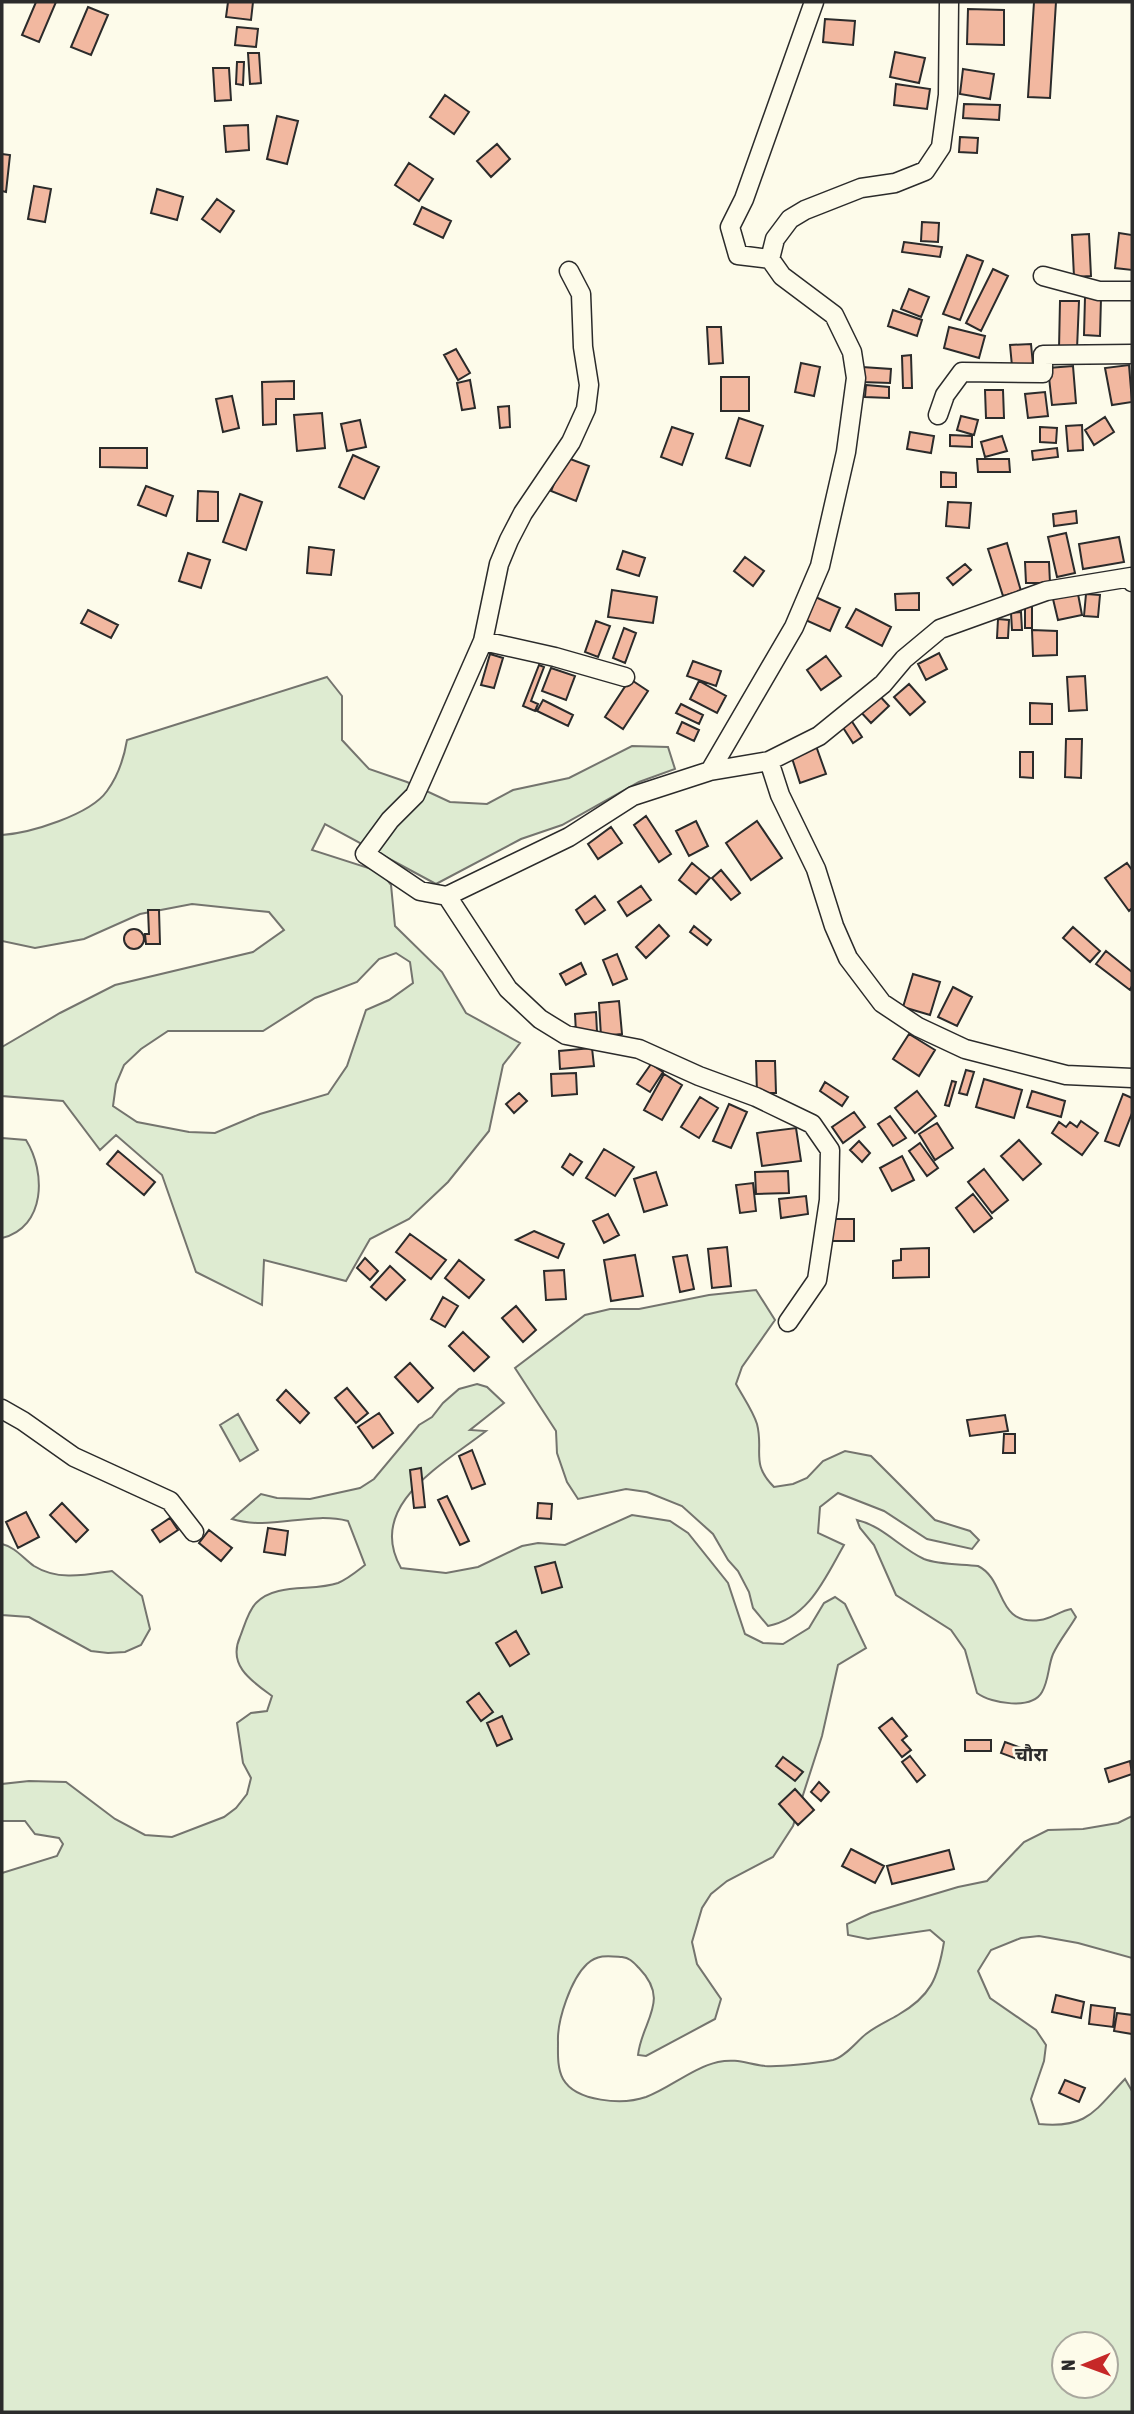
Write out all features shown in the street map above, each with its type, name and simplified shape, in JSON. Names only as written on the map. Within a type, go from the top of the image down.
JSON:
[{"type":"street","points":[[710,771],[794,627],[820,566],[846,452],[856,377],[852,352],[834,315],[782,276],[770,259],[738,255],[730,227],[744,199],[814,2]]},
{"type":"street","points":[[770,259],[775,239],[790,219],[805,209],[861,188],[895,183],[925,171],[941,147],[948,95],[949,2]]},
{"type":"street","points":[[569,271],[581,294],[583,347],[589,385],[586,409],[571,442],[523,513],[509,540],[499,564],[483,641],[415,795],[390,820],[365,854],[420,891],[447,896],[569,837],[633,796],[710,771],[769,761],[819,736],[883,684],[905,659],[940,629],[1046,591],[1131,577],[1132,582]]},
{"type":"street","points":[[1044,276],[1098,291],[1132,291]]},
{"type":"street","points":[[938,415],[945,395],[962,372],[1043,373],[1043,355],[1132,354]]},
{"type":"street","points":[[483,641],[555,657],[625,677]]},
{"type":"street","points":[[769,761],[780,795],[816,869],[834,926],[848,958],[882,1003],[918,1027],[965,1049],[1066,1075],[1132,1078]]},
{"type":"street","points":[[447,896],[508,989],[540,1019],[566,1035],[639,1049],[699,1076],[756,1097],[812,1124],[830,1150],[830,1200],[817,1280],[788,1322]]},
{"type":"street","points":[[2,1409],[74,1457],[170,1501],[194,1532]]},
{"type":"green space","points":[[327,677],[342,696],[342,740],[369,769],[407,782],[450,802],[487,804],[513,790],[569,778],[632,746],[668,747],[675,769],[639,782],[562,825],[521,839],[436,884],[325,824],[312,850],[381,872],[391,885],[395,926],[442,972],[466,1013],[520,1043],[503,1065],[489,1131],[448,1182],[409,1219],[370,1239],[346,1281],[264,1260],[262,1305],[196,1272],[162,1175],[116,1135],[100,1150],[63,1101],[2,1096],[2,1047],[115,985],[253,952],[284,930],[269,912],[192,904],[140,914],[84,939],[35,948],[2,941],[2,835],[28,831],[59,821],[99,800],[117,773],[127,740]],"holes":[[[396,953],[410,962],[413,983],[389,1000],[366,1010],[347,1066],[328,1094],[260,1114],[215,1133],[189,1132],[137,1122],[113,1106],[116,1084],[124,1065],[141,1049],[168,1031],[263,1031],[315,998],[357,982],[379,959]]]},
{"type":"green space","points":[[2,1138],[26,1140],[33,1153],[39,1182],[34,1211],[27,1223],[2,1238]]},
{"type":"green space","points":[[756,1290],[775,1320],[742,1367],[736,1384],[757,1424],[760,1464],[767,1479],[774,1487],[793,1484],[807,1478],[823,1461],[845,1451],[871,1456],[935,1520],[970,1531],[979,1540],[972,1549],[927,1539],[884,1511],[838,1493],[820,1507],[818,1533],[844,1545],[805,1606],[782,1622],[768,1626],[753,1608],[749,1592],[738,1571],[728,1560],[713,1534],[682,1506],[647,1492],[626,1489],[578,1499],[567,1482],[557,1453],[556,1431],[515,1368],[585,1315],[610,1309],[639,1309],[709,1295]]},
{"type":"green space","points":[[477,1384],[487,1387],[504,1403],[470,1430],[486,1431],[431,1472],[414,1488],[401,1506],[393,1525],[393,1545],[401,1568],[446,1573],[478,1567],[522,1546],[538,1543],[565,1545],[632,1515],[670,1521],[688,1533],[728,1583],[745,1634],[763,1643],[783,1644],[809,1628],[824,1603],[835,1597],[845,1604],[866,1648],[838,1665],[822,1736],[793,1826],[773,1857],[727,1881],[711,1894],[702,1908],[692,1942],[697,1964],[721,1999],[715,2019],[646,2056],[638,2055],[652,2011],[653,1991],[639,1968],[627,1958],[608,1956],[595,1959],[581,1971],[571,1989],[558,2033],[561,2075],[569,2087],[578,2093],[601,2100],[625,2101],[646,2097],[718,2062],[736,2061],[780,2066],[837,2058],[870,2031],[918,2001],[936,1976],[944,1942],[930,1930],[868,1939],[848,1935],[847,1924],[871,1913],[987,1881],[1024,1842],[1048,1830],[1083,1829],[1118,1823],[1132,1816],[1132,1958],[1078,1943],[1039,1936],[1021,1938],[991,1950],[978,1971],[990,1998],[1036,2030],[1046,2045],[1044,2061],[1031,2099],[1039,2124],[1056,2125],[1080,2120],[1098,2108],[1125,2079],[1132,2091],[1132,2412],[2,2412],[2,1873],[57,1856],[63,1844],[59,1838],[35,1834],[25,1821],[2,1821],[2,1784],[29,1781],[66,1782],[115,1819],[145,1835],[172,1837],[224,1817],[236,1808],[247,1794],[251,1778],[243,1763],[237,1723],[251,1713],[267,1711],[272,1696],[250,1679],[239,1665],[237,1647],[251,1610],[264,1596],[274,1592],[328,1586],[349,1577],[365,1565],[348,1521],[319,1518],[261,1523],[232,1519],[261,1494],[277,1498],[310,1499],[360,1488],[374,1479],[419,1425],[432,1417],[459,1389]]},
{"type":"green space","points":[[238,1414],[258,1450],[240,1461],[220,1425]]},
{"type":"green space","points":[[857,1520],[875,1527],[924,1559],[978,1566],[994,1581],[1008,1609],[1015,1616],[1026,1620],[1040,1620],[1071,1609],[1076,1617],[1053,1654],[1044,1687],[1037,1698],[1011,1703],[992,1700],[977,1693],[965,1650],[951,1630],[896,1595],[874,1545]]},
{"type":"green space","points":[[2,1544],[15,1550],[34,1566],[53,1574],[72,1576],[112,1571],[142,1596],[150,1629],[141,1645],[125,1652],[91,1651],[29,1617],[2,1615]]},
{"type":"building","points":[[36,2],[56,2],[39,42],[22,35]]},
{"type":"building","points":[[228,2],[253,2],[251,20],[226,17]]},
{"type":"building","points":[[1034,2],[1056,2],[1050,98],[1028,97]]},
{"type":"building","points":[[88,7],[108,15],[91,55],[71,47]]},
{"type":"building","points":[[968,9],[1004,10],[1004,45],[967,44]]},
{"type":"building","points":[[825,19],[855,21],[853,45],[823,42]]},
{"type":"building","points":[[237,27],[258,29],[256,47],[235,45]]},
{"type":"building","points":[[895,52],[925,58],[919,83],[890,77]]},
{"type":"building","points":[[248,53],[259,53],[261,83],[250,84]]},
{"type":"building","points":[[237,62],[244,62],[243,85],[236,84]]},
{"type":"building","points":[[213,68],[229,68],[231,100],[215,101]]},
{"type":"building","points":[[963,69],[994,74],[990,99],[960,94]]},
{"type":"building","points":[[896,84],[930,89],[927,109],[894,105]]},
{"type":"building","points":[[445,95],[469,112],[454,134],[430,117]]},
{"type":"building","points":[[964,104],[1000,105],[999,120],[963,118]]},
{"type":"building","points":[[277,116],[298,121],[287,164],[267,159]]},
{"type":"building","points":[[248,125],[249,150],[226,152],[224,126]]},
{"type":"building","points":[[960,137],[978,138],[977,153],[959,152]]},
{"type":"building","points":[[497,144],[510,159],[491,177],[477,161]]},
{"type":"building","points":[[2,154],[10,155],[6,192],[2,191]]},
{"type":"building","points":[[409,163],[433,179],[419,201],[395,185]]},
{"type":"building","points":[[34,186],[51,189],[45,222],[28,219]]},
{"type":"building","points":[[157,189],[183,197],[177,220],[151,213]]},
{"type":"building","points":[[217,199],[234,211],[220,232],[202,219]]},
{"type":"building","points":[[422,207],[451,221],[443,238],[414,224]]},
{"type":"building","points":[[922,222],[939,223],[938,242],[921,241]]},
{"type":"building","points":[[1119,233],[1132,235],[1132,270],[1115,268]]},
{"type":"building","points":[[1089,234],[1091,276],[1074,277],[1072,235]]},
{"type":"building","points":[[904,242],[942,247],[940,257],[902,252]]},
{"type":"building","points":[[967,255],[983,261],[960,320],[943,314]]},
{"type":"building","points":[[993,269],[1008,276],[981,331],[966,323]]},
{"type":"building","points":[[909,289],[929,297],[921,317],[901,309]]},
{"type":"building","points":[[1085,297],[1101,298],[1100,336],[1084,335]]},
{"type":"building","points":[[1060,301],[1079,301],[1077,349],[1059,349]]},
{"type":"building","points":[[893,310],[922,320],[917,336],[888,326]]},
{"type":"building","points":[[707,327],[721,327],[723,363],[709,364]]},
{"type":"building","points":[[949,327],[985,336],[979,358],[944,348]]},
{"type":"building","points":[[1031,344],[1033,365],[1012,366],[1010,345]]},
{"type":"building","points":[[456,349],[470,373],[458,380],[444,355]]},
{"type":"building","points":[[911,355],[912,388],[903,388],[902,356]]},
{"type":"building","points":[[801,363],[820,367],[814,396],[795,392]]},
{"type":"building","points":[[1129,365],[1132,402],[1112,405],[1105,368]]},
{"type":"building","points":[[1073,366],[1076,403],[1052,405],[1048,368]]},
{"type":"building","points":[[862,367],[891,369],[890,383],[861,382]]},
{"type":"building","points":[[721,377],[749,377],[749,411],[721,411]]},
{"type":"building","points":[[470,380],[475,408],[462,410],[457,383]]},
{"type":"building","points":[[294,381],[294,399],[276,399],[276,424],[263,425],[262,382]]},
{"type":"building","points":[[866,385],[889,387],[889,398],[865,397]]},
{"type":"building","points":[[985,390],[1003,390],[1004,418],[986,418]]},
{"type":"building","points":[[1045,392],[1048,416],[1028,418],[1025,394]]},
{"type":"building","points":[[232,396],[239,428],[223,432],[216,399]]},
{"type":"building","points":[[509,406],[510,427],[500,428],[498,407]]},
{"type":"building","points":[[322,413],[325,448],[297,451],[294,415]]},
{"type":"building","points":[[961,416],[978,420],[974,435],[957,430]]},
{"type":"building","points":[[1105,417],[1114,432],[1094,445],[1085,430]]},
{"type":"building","points":[[739,418],[763,426],[750,466],[726,458]]},
{"type":"building","points":[[360,420],[366,447],[347,451],[341,424]]},
{"type":"building","points":[[1082,425],[1083,450],[1068,451],[1066,426]]},
{"type":"building","points":[[672,427],[693,434],[682,465],[661,457]]},
{"type":"building","points":[[1040,427],[1057,428],[1056,443],[1040,442]]},
{"type":"building","points":[[910,432],[934,436],[931,453],[907,449]]},
{"type":"building","points":[[950,435],[972,436],[972,447],[950,446]]},
{"type":"building","points":[[1002,436],[1007,451],[985,457],[981,442]]},
{"type":"building","points":[[100,448],[147,448],[147,468],[100,467]]},
{"type":"building","points":[[1057,448],[1058,457],[1033,460],[1032,451]]},
{"type":"building","points":[[353,455],[379,467],[364,499],[339,487]]},
{"type":"building","points":[[565,457],[589,466],[576,501],[551,491]]},
{"type":"building","points":[[977,459],[1009,459],[1010,472],[978,472]]},
{"type":"building","points":[[941,472],[956,473],[956,487],[941,487]]},
{"type":"building","points":[[146,486],[173,496],[166,516],[138,505]]},
{"type":"building","points":[[198,491],[218,492],[218,521],[197,521]]},
{"type":"building","points":[[240,494],[262,502],[246,550],[223,542]]},
{"type":"building","points":[[948,502],[971,503],[969,528],[946,526]]},
{"type":"building","points":[[1076,511],[1077,523],[1054,526],[1053,514]]},
{"type":"building","points":[[1066,533],[1075,573],[1057,577],[1048,537]]},
{"type":"building","points":[[1119,537],[1124,562],[1083,569],[1079,544]]},
{"type":"building","points":[[1007,543],[1021,591],[1003,596],[988,549]]},
{"type":"building","points":[[309,547],[334,550],[331,575],[307,573]]},
{"type":"building","points":[[623,551],[645,558],[639,576],[617,569]]},
{"type":"building","points":[[188,553],[210,560],[201,588],[179,581]]},
{"type":"building","points":[[745,557],[764,571],[753,586],[734,571]]},
{"type":"building","points":[[1025,562],[1049,562],[1050,583],[1026,583]]},
{"type":"building","points":[[965,564],[971,570],[953,585],[947,578]]},
{"type":"building","points":[[612,590],[657,597],[653,623],[608,617]]},
{"type":"building","points":[[919,593],[919,610],[896,610],[895,594]]},
{"type":"building","points":[[1078,594],[1082,615],[1058,620],[1053,599]]},
{"type":"building","points":[[1086,594],[1100,595],[1098,617],[1084,616]]},
{"type":"building","points":[[811,595],[840,608],[830,631],[801,618]]},
{"type":"building","points":[[1025,606],[1032,606],[1032,628],[1025,628]]},
{"type":"building","points":[[856,609],[891,627],[882,646],[846,627]]},
{"type":"building","points":[[88,610],[118,625],[111,638],[81,623]]},
{"type":"building","points":[[1021,612],[1022,630],[1012,630],[1011,613]]},
{"type":"building","points":[[998,619],[1009,620],[1008,638],[997,638]]},
{"type":"building","points":[[596,621],[610,626],[598,657],[585,652]]},
{"type":"building","points":[[624,628],[636,633],[625,663],[613,658]]},
{"type":"building","points":[[1032,630],[1057,631],[1057,655],[1033,656]]},
{"type":"building","points":[[939,653],[947,669],[926,680],[918,664]]},
{"type":"building","points":[[490,654],[503,658],[494,688],[481,685]]},
{"type":"building","points":[[826,656],[841,676],[821,690],[807,670]]},
{"type":"building","points":[[693,661],[721,671],[716,686],[687,676]]},
{"type":"building","points":[[539,665],[544,667],[531,701],[538,704],[535,711],[523,706]]},
{"type":"building","points":[[551,668],[575,676],[566,700],[542,691]]},
{"type":"building","points":[[1085,676],[1087,710],[1069,711],[1067,677]]},
{"type":"building","points":[[630,679],[648,691],[623,729],[605,717]]},
{"type":"building","points":[[699,681],[726,696],[717,713],[690,699]]},
{"type":"building","points":[[909,684],[925,702],[910,715],[894,697]]},
{"type":"building","points":[[876,692],[889,706],[871,723],[858,709]]},
{"type":"building","points":[[543,700],[573,715],[568,726],[537,711]]},
{"type":"building","points":[[1030,703],[1052,704],[1052,724],[1030,724]]},
{"type":"building","points":[[681,704],[703,715],[699,724],[676,713]]},
{"type":"building","points":[[851,720],[862,737],[853,743],[842,726]]},
{"type":"building","points":[[682,722],[699,730],[694,741],[677,733]]},
{"type":"building","points":[[1066,739],[1082,739],[1081,778],[1065,777]]},
{"type":"building","points":[[815,743],[826,774],[800,783],[790,752]]},
{"type":"building","points":[[1020,752],[1033,752],[1033,778],[1020,777]]},
{"type":"building","points":[[646,816],[671,854],[659,862],[634,825]]},
{"type":"building","points":[[696,821],[708,846],[689,856],[676,831]]},
{"type":"building","points":[[757,821],[782,858],[751,880],[726,843]]},
{"type":"building","points":[[611,827],[622,843],[598,859],[588,844]]},
{"type":"building","points":[[692,863],[710,878],[696,894],[679,880]]},
{"type":"building","points":[[1127,863],[1132,870],[1132,908],[1129,911],[1105,878]]},
{"type":"building","points":[[721,870],[740,893],[731,900],[712,878]]},
{"type":"building","points":[[641,886],[651,900],[627,916],[618,902]]},
{"type":"building","points":[[595,896],[605,910],[585,924],[576,910]]},
{"type":"building","points":[[148,910],[159,910],[160,944],[146,944],[145,934],[149,934]]},
{"type":"building","points":[[659,925],[669,936],[646,958],[636,947]]},
{"type":"building","points":[[694,926],[711,940],[707,945],[690,932]]},
{"type":"building","points":[[1073,927],[1100,951],[1090,962],[1063,938]]},
{"type":"building","points":[[130,929],[138,929],[144,939],[138,949],[130,949],[124,943],[124,935]]},
{"type":"building","points":[[1106,951],[1132,972],[1130,990],[1096,964]]},
{"type":"building","points":[[617,954],[627,979],[613,985],[603,960]]},
{"type":"building","points":[[581,963],[586,974],[566,985],[560,974]]},
{"type":"building","points":[[913,974],[940,982],[930,1015],[903,1007]]},
{"type":"building","points":[[953,987],[972,997],[957,1026],[938,1017]]},
{"type":"building","points":[[619,1001],[622,1034],[601,1036],[599,1003]]},
{"type":"building","points":[[596,1012],[597,1032],[576,1033],[575,1014]]},
{"type":"building","points":[[909,1034],[935,1050],[919,1076],[893,1059]]},
{"type":"building","points":[[592,1048],[594,1066],[560,1069],[559,1051]]},
{"type":"building","points":[[756,1061],[775,1061],[776,1093],[757,1093]]},
{"type":"building","points":[[651,1064],[663,1072],[650,1092],[637,1084]]},
{"type":"building","points":[[966,1070],[974,1072],[967,1095],[959,1093]]},
{"type":"building","points":[[576,1073],[577,1094],[552,1096],[551,1074]]},
{"type":"building","points":[[664,1074],[682,1085],[662,1120],[644,1110]]},
{"type":"building","points":[[984,1079],[1022,1090],[1014,1118],[976,1107]]},
{"type":"building","points":[[952,1081],[956,1082],[949,1106],[945,1105]]},
{"type":"building","points":[[825,1082],[848,1097],[842,1106],[820,1091]]},
{"type":"building","points":[[917,1091],[936,1116],[915,1133],[895,1108]]},
{"type":"building","points":[[1032,1091],[1065,1101],[1061,1117],[1027,1107]]},
{"type":"building","points":[[519,1093],[527,1101],[514,1113],[506,1104]]},
{"type":"building","points":[[1123,1094],[1132,1098],[1132,1113],[1119,1146],[1105,1141]]},
{"type":"building","points":[[700,1097],[718,1108],[699,1138],[681,1127]]},
{"type":"building","points":[[729,1104],[747,1112],[731,1148],[713,1141]]},
{"type":"building","points":[[854,1112],[865,1127],[843,1143],[832,1127]]},
{"type":"building","points":[[890,1116],[906,1138],[893,1146],[878,1124]]},
{"type":"building","points":[[1081,1121],[1098,1133],[1082,1155],[1052,1133],[1059,1122],[1066,1127],[1070,1122],[1077,1127]]},
{"type":"building","points":[[937,1123],[953,1148],[935,1160],[919,1134]]},
{"type":"building","points":[[796,1128],[801,1161],[762,1166],[757,1133]]},
{"type":"building","points":[[1019,1140],[1041,1164],[1023,1180],[1001,1156]]},
{"type":"building","points":[[859,1141],[870,1153],[862,1162],[850,1150]]},
{"type":"building","points":[[920,1143],[938,1168],[927,1176],[909,1151]]},
{"type":"building","points":[[604,1149],[634,1167],[615,1196],[586,1178]]},
{"type":"building","points":[[118,1151],[155,1182],[144,1195],[107,1164]]},
{"type":"building","points":[[570,1154],[582,1162],[573,1175],[562,1167]]},
{"type":"building","points":[[902,1156],[914,1180],[892,1191],[880,1168]]},
{"type":"building","points":[[984,1169],[1008,1200],[992,1213],[968,1182]]},
{"type":"building","points":[[788,1171],[789,1193],[756,1194],[755,1172]]},
{"type":"building","points":[[656,1172],[667,1205],[644,1212],[634,1179]]},
{"type":"building","points":[[753,1183],[756,1211],[740,1213],[736,1185]]},
{"type":"building","points":[[973,1194],[992,1218],[974,1232],[956,1208]]},
{"type":"building","points":[[806,1196],[808,1214],[781,1218],[779,1199]]},
{"type":"building","points":[[608,1214],[619,1235],[604,1243],[593,1221]]},
{"type":"building","points":[[830,1219],[854,1219],[854,1241],[830,1241]]},
{"type":"building","points":[[534,1231],[564,1244],[558,1258],[516,1240]]},
{"type":"building","points":[[410,1234],[446,1260],[431,1279],[396,1252]]},
{"type":"building","points":[[727,1247],[731,1286],[712,1288],[708,1249]]},
{"type":"building","points":[[929,1248],[929,1277],[893,1278],[893,1261],[901,1260],[901,1249]]},
{"type":"building","points":[[635,1255],[643,1296],[611,1301],[604,1260]]},
{"type":"building","points":[[687,1255],[694,1289],[680,1292],[673,1257]]},
{"type":"building","points":[[365,1258],[378,1271],[370,1280],[357,1268]]},
{"type":"building","points":[[459,1260],[484,1280],[469,1298],[445,1278]]},
{"type":"building","points":[[390,1266],[405,1280],[386,1300],[371,1287]]},
{"type":"building","points":[[564,1270],[566,1299],[546,1300],[544,1271]]},
{"type":"building","points":[[443,1297],[458,1306],[445,1327],[431,1319]]},
{"type":"building","points":[[516,1306],[536,1330],[523,1342],[502,1318]]},
{"type":"building","points":[[463,1332],[489,1357],[474,1371],[449,1346]]},
{"type":"building","points":[[410,1363],[433,1388],[418,1402],[395,1377]]},
{"type":"building","points":[[347,1388],[368,1413],[356,1423],[335,1398]]},
{"type":"building","points":[[286,1390],[309,1413],[300,1423],[277,1400]]},
{"type":"building","points":[[379,1413],[393,1433],[373,1448],[358,1427]]},
{"type":"building","points":[[1005,1415],[1008,1431],[970,1436],[967,1420]]},
{"type":"building","points":[[1004,1434],[1015,1434],[1015,1453],[1003,1453]]},
{"type":"building","points":[[472,1450],[485,1484],[472,1489],[459,1456]]},
{"type":"building","points":[[421,1468],[425,1507],[414,1508],[410,1470]]},
{"type":"building","points":[[447,1496],[469,1541],[460,1545],[438,1500]]},
{"type":"building","points":[[62,1503],[88,1530],[76,1542],[50,1515]]},
{"type":"building","points":[[538,1503],[552,1504],[551,1519],[537,1518]]},
{"type":"building","points":[[26,1512],[39,1537],[18,1548],[6,1522]]},
{"type":"building","points":[[170,1518],[178,1530],[160,1542],[152,1530]]},
{"type":"building","points":[[268,1528],[288,1531],[285,1555],[264,1552]]},
{"type":"building","points":[[209,1530],[232,1548],[221,1561],[199,1543]]},
{"type":"building","points":[[555,1562],[562,1587],[542,1593],[535,1567]]},
{"type":"building","points":[[516,1631],[529,1654],[510,1666],[496,1643]]},
{"type":"building","points":[[479,1693],[493,1712],[481,1721],[467,1702]]},
{"type":"building","points":[[502,1716],[512,1739],[497,1746],[487,1723]]},
{"type":"building","points":[[892,1718],[907,1736],[902,1740],[911,1750],[902,1757],[879,1728]]},
{"type":"building","points":[[965,1740],[991,1740],[991,1751],[965,1751]]},
{"type":"building","points":[[1005,1742],[1024,1749],[1020,1760],[1001,1753]]},
{"type":"building","points":[[910,1756],[925,1775],[917,1782],[902,1762]]},
{"type":"building","points":[[783,1757],[803,1772],[795,1781],[776,1766]]},
{"type":"building","points":[[1130,1761],[1132,1774],[1109,1782],[1105,1769]]},
{"type":"building","points":[[819,1782],[829,1792],[821,1801],[811,1792]]},
{"type":"building","points":[[795,1789],[814,1810],[798,1825],[779,1804]]},
{"type":"building","points":[[851,1849],[884,1866],[875,1883],[842,1866]]},
{"type":"building","points":[[949,1850],[954,1869],[892,1884],[887,1866]]},
{"type":"building","points":[[1056,1995],[1084,2002],[1081,2018],[1052,2012]]},
{"type":"building","points":[[1091,2005],[1115,2008],[1113,2027],[1089,2024]]},
{"type":"building","points":[[1117,2013],[1132,2015],[1132,2034],[1114,2031]]},
{"type":"building","points":[[1065,2080],[1085,2088],[1079,2102],[1059,2093]]},
{"type":"district","name":"चौरा","points":[[1031,1754]]}]
